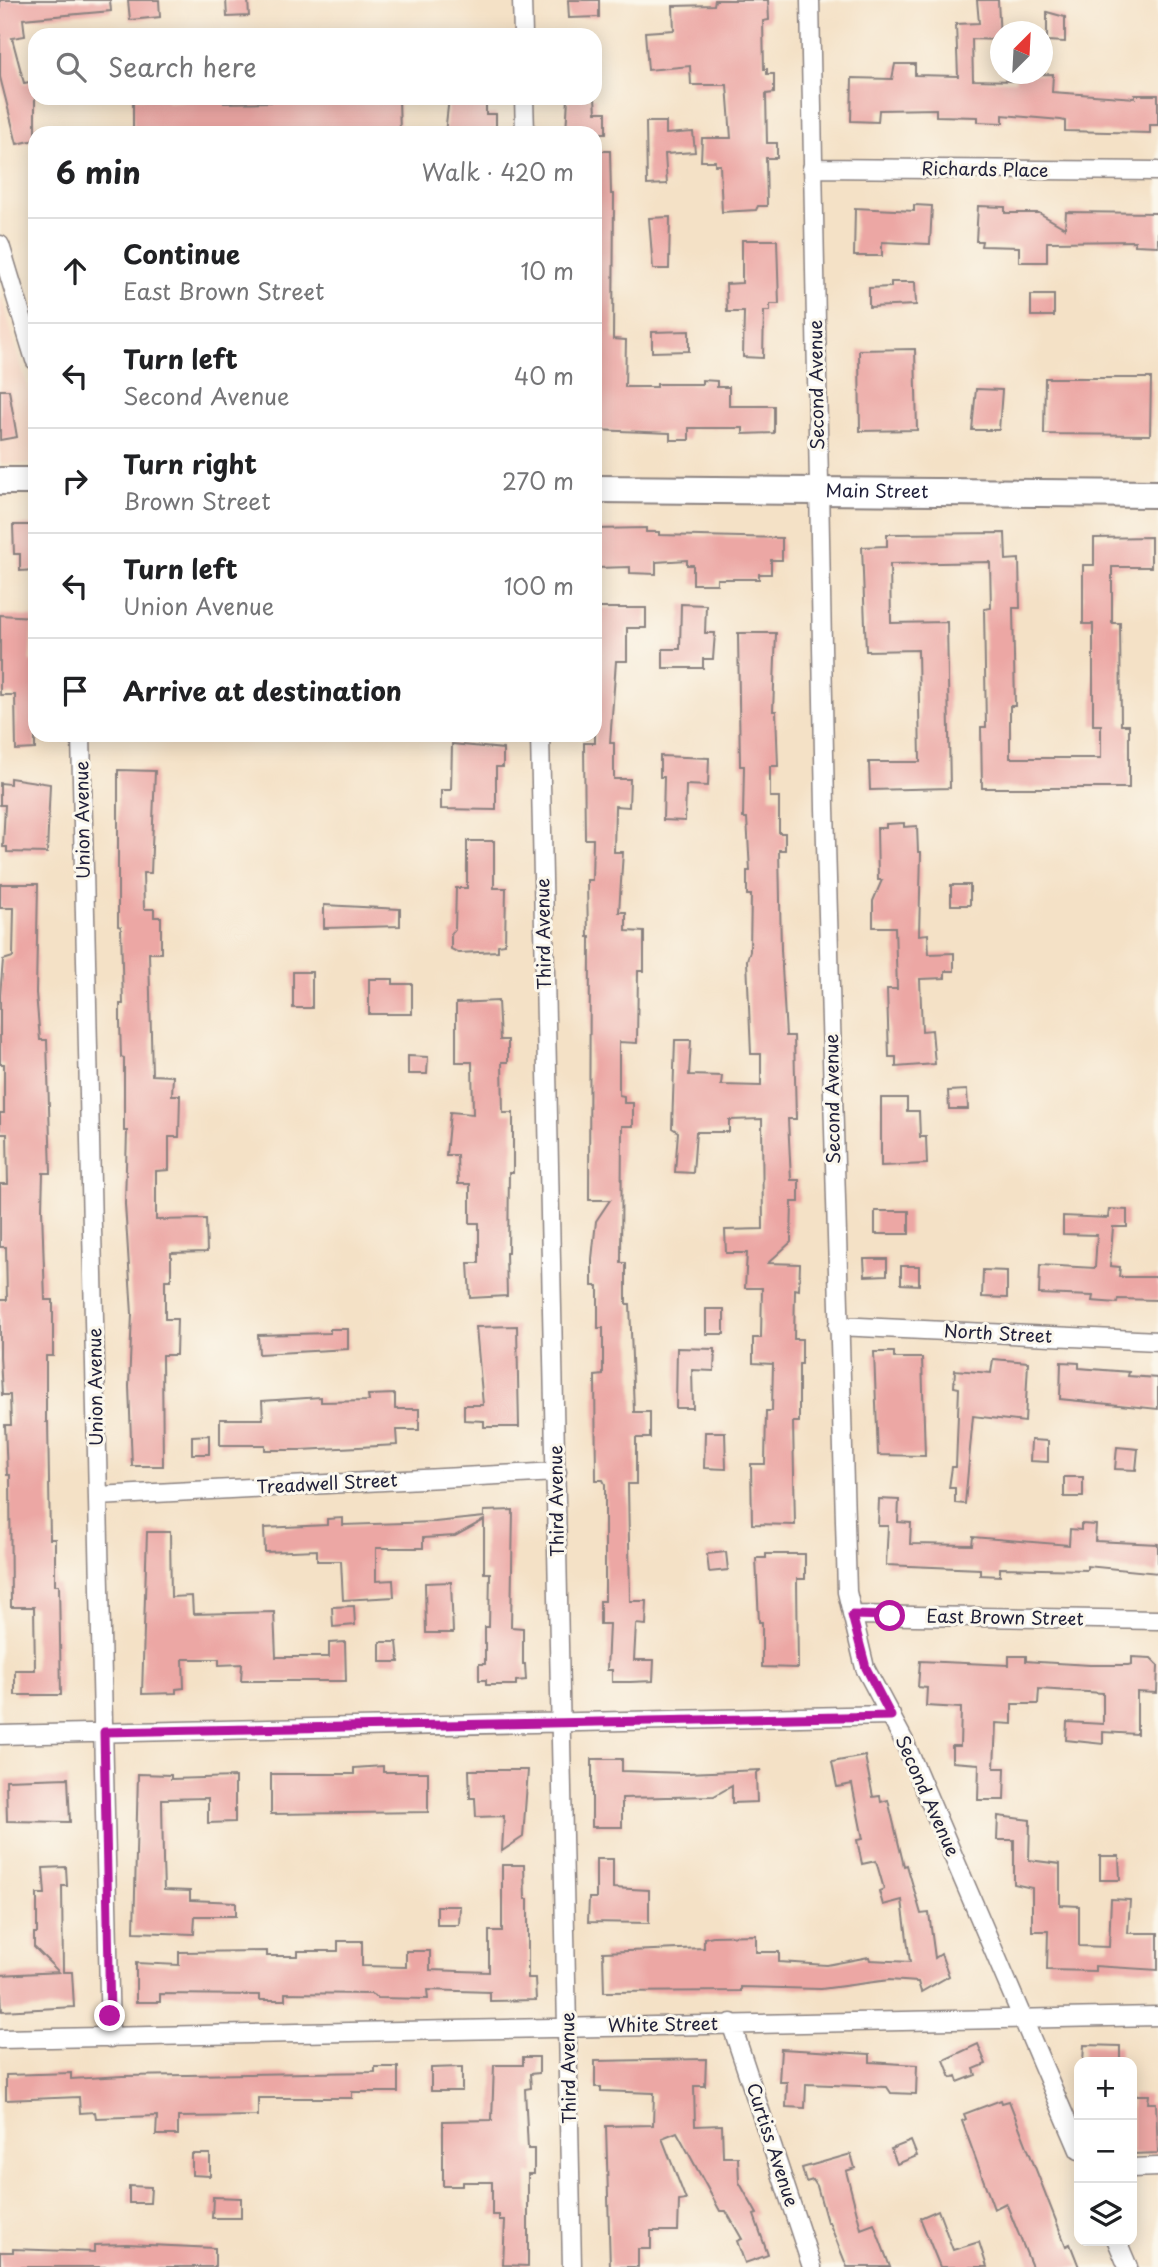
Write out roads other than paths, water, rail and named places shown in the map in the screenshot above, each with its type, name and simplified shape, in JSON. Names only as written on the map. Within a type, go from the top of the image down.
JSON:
[{"type":"street","points":[[522,0],[523,28]]},
{"type":"street","name":"Second Avenue","points":[[810,0],[838,1326],[847,1592],[866,1668],[891,1716],[1074,2138]]},
{"type":"street","points":[[524,105],[525,126]]},
{"type":"street","name":"Richards Place","points":[[812,168],[1158,171]]},
{"type":"street","points":[[0,245],[28,337]]},
{"type":"street","points":[[0,481],[28,481]]},
{"type":"street","name":"Main Street","points":[[602,489],[1158,494]]},
{"type":"street","name":"Union Avenue","points":[[81,742],[110,2038]]},
{"type":"street","name":"Third Avenue","points":[[540,742],[563,1723],[572,2267]]},
{"type":"street","name":"North Street","points":[[838,1326],[1158,1341]]},
{"type":"street","name":"Treadwell Street","points":[[98,1496],[556,1472]]},
{"type":"street","name":"East Brown Street","points":[[852,1615],[1158,1620]]},
{"type":"street","points":[[0,1735],[891,1716]]},
{"type":"street","name":"White Street","points":[[0,2039],[1158,2016]]},
{"type":"street","name":"Curtiss Avenue","points":[[731,2023],[812,2267]]},
{"type":"street","points":[[1137,2168],[1158,2167]]},
{"type":"street","points":[[1119,2246],[1128,2267]]}]
